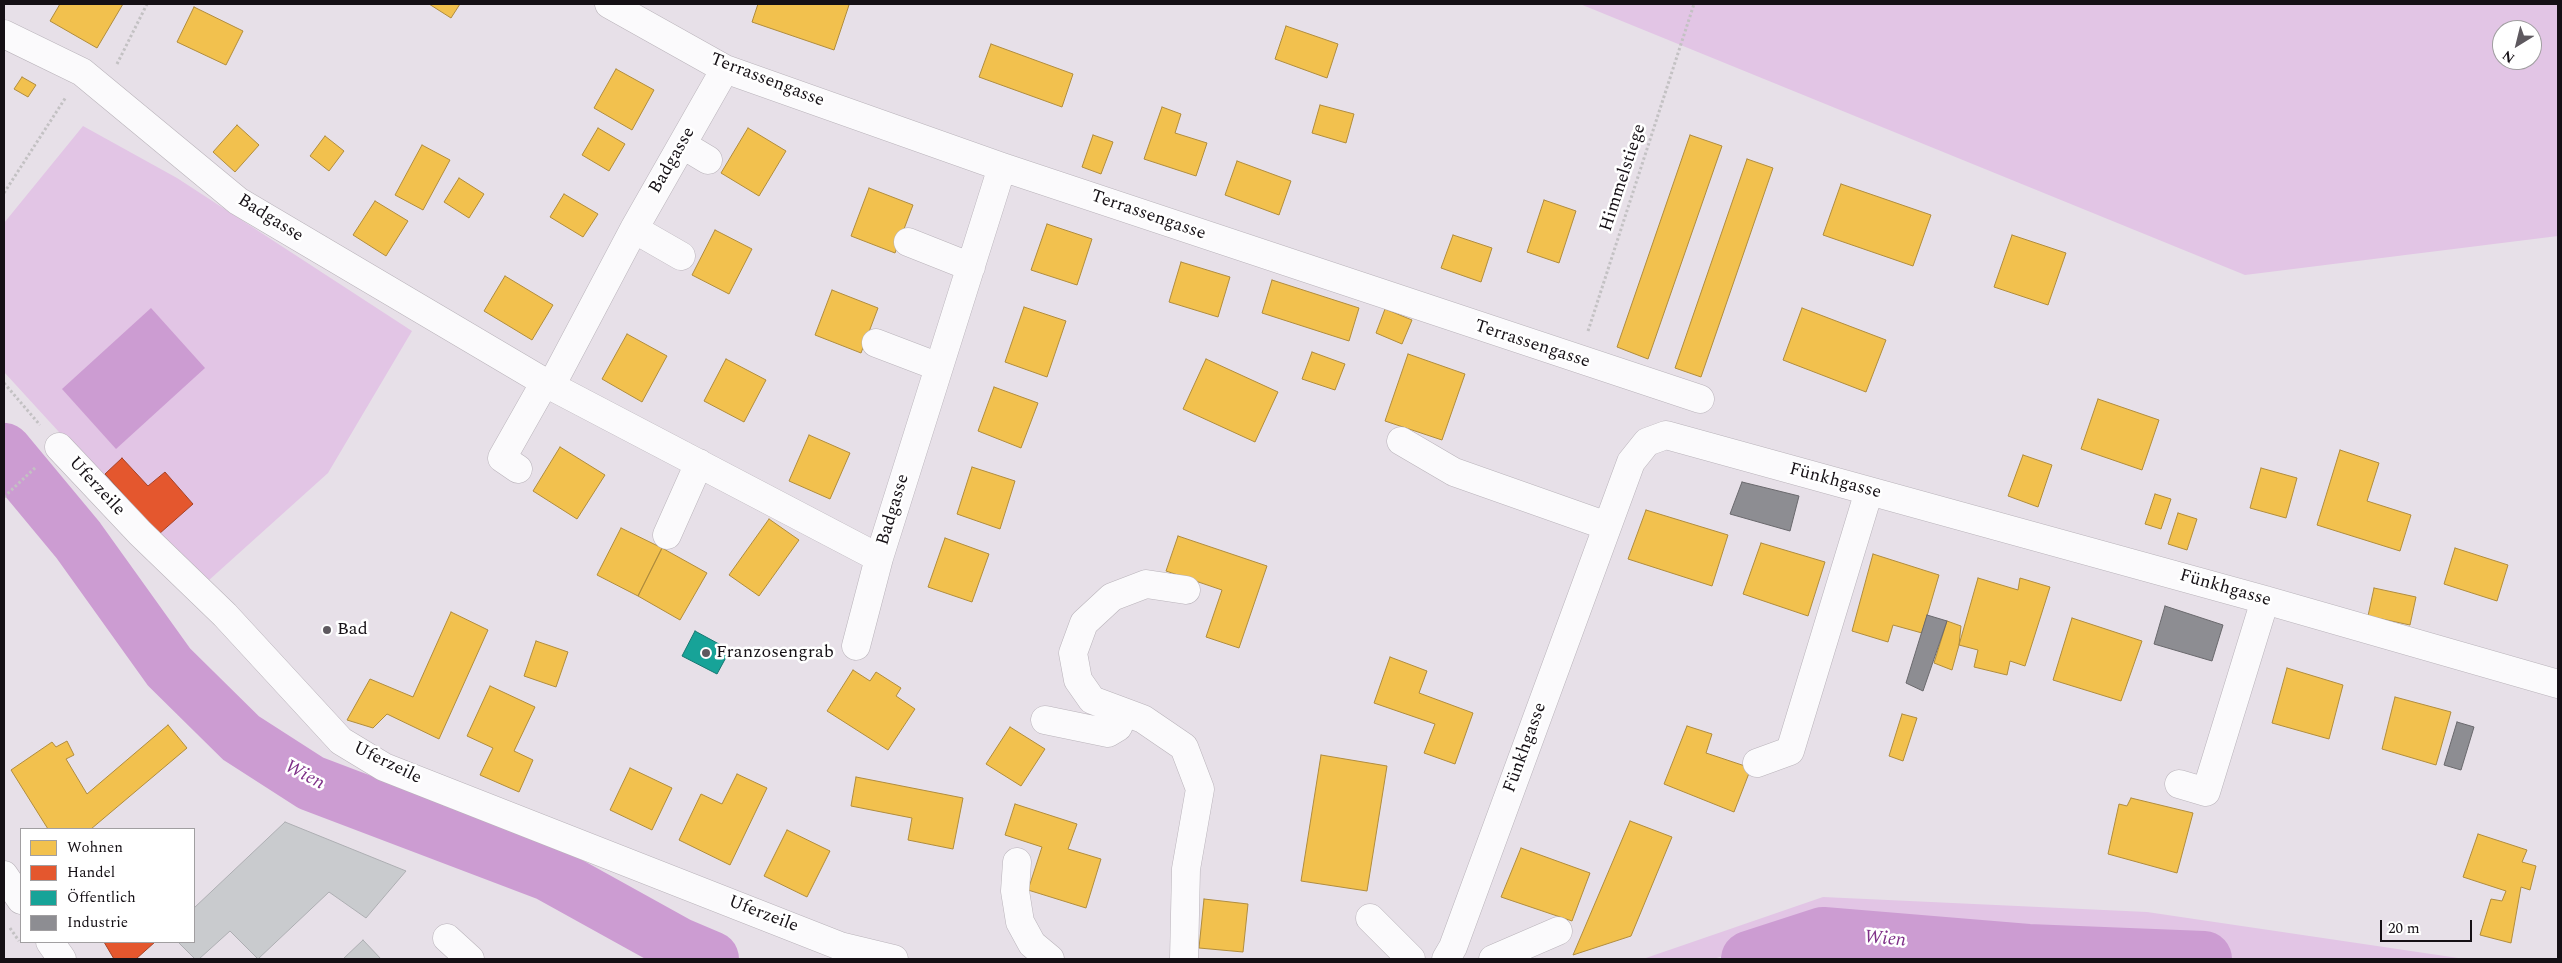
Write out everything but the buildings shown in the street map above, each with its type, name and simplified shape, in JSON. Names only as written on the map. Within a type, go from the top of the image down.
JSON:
[{"type":"street","name":"Terrassengasse","points":[[609,4],[725,69],[1002,167],[1700,399]]},
{"type":"street","name":"Badgasse","points":[[4,34],[82,72],[105,88],[238,201],[548,384],[879,558],[1002,167]]},
{"type":"street","name":"Badgasse","points":[[548,384],[725,69]]},
{"type":"street","points":[[683,145],[708,160]]},
{"type":"street","points":[[634,229],[681,256]]},
{"type":"street","points":[[908,242],[971,266]]},
{"type":"street","points":[[876,343],[939,367]]},
{"type":"street","points":[[518,469],[502,458],[548,384]]},
{"type":"street","name":"Fünkhgasse","points":[[1446,959],[1457,938],[1631,462],[1647,442],[1666,436],[2265,600],[2558,684]]},
{"type":"street","points":[[1401,441],[1454,472],[1607,526]]},
{"type":"street","name":"Uferzeile","points":[[51,454],[140,534],[225,615],[341,741],[393,771],[840,946],[894,959]]},
{"type":"street","points":[[666,535],[699,463]]},
{"type":"street","points":[[1757,762],[1790,751],[1869,491]]},
{"type":"street","points":[[856,646],[879,558]]},
{"type":"street","points":[[1184,959],[1186,869],[1200,789],[1184,747],[1143,719],[1092,700],[1078,680],[1073,653],[1084,623],[1112,597],[1146,584],[1186,590]]},
{"type":"street","points":[[2179,784],[2206,792],[2265,600]]},
{"type":"street","points":[[1045,720],[1108,733],[1118,727],[1124,713]]},
{"type":"street","points":[[1018,862],[1015,891],[1020,922],[1032,944],[1050,959]]},
{"type":"street","points":[[4,875],[20,899]]},
{"type":"street","points":[[1370,918],[1411,959]]},
{"type":"street","points":[[1493,959],[1558,931]]},
{"type":"street","points":[[447,938],[470,959]]},
{"type":"street","points":[[37,945],[62,959]]},
{"type":"path","points":[[105,88],[147,4]]},
{"type":"path","name":"Himmelstiege","points":[[1578,360],[1694,4]]},
{"type":"path","points":[[4,193],[82,72]]},
{"type":"path","name":"Uferzeile","points":[[4,383],[51,454]]},
{"type":"path","points":[[4,497],[51,454]]},
{"type":"path","points":[[9,926],[20,933]]},
{"type":"shaded area","points":[[1580,4],[2558,4],[2558,236],[2245,275]]},
{"type":"shaded area","points":[[83,126],[177,178],[412,331],[328,473],[208,581],[157,539],[4,372],[4,223]]},
{"type":"shaded area","points":[[151,308],[205,368],[116,449],[62,389]]},
{"type":"shaded area","points":[[1823,897],[2147,912],[2465,959],[2226,959],[2202,952],[2018,942],[1836,924],[1713,959],[1643,959]]},
{"type":"waterway","name":"Wien","points":[[4,451],[78,540],[169,667],[241,738],[311,783],[548,873],[678,945],[711,959]]},
{"type":"waterway","name":"Wien","points":[[1749,959],[1823,935],[2028,952],[2204,959]]},
{"type":"place","name":"Bad","points":[[327,630]]},
{"type":"place","name":"Franzosengrab","points":[[706,653]]}]
